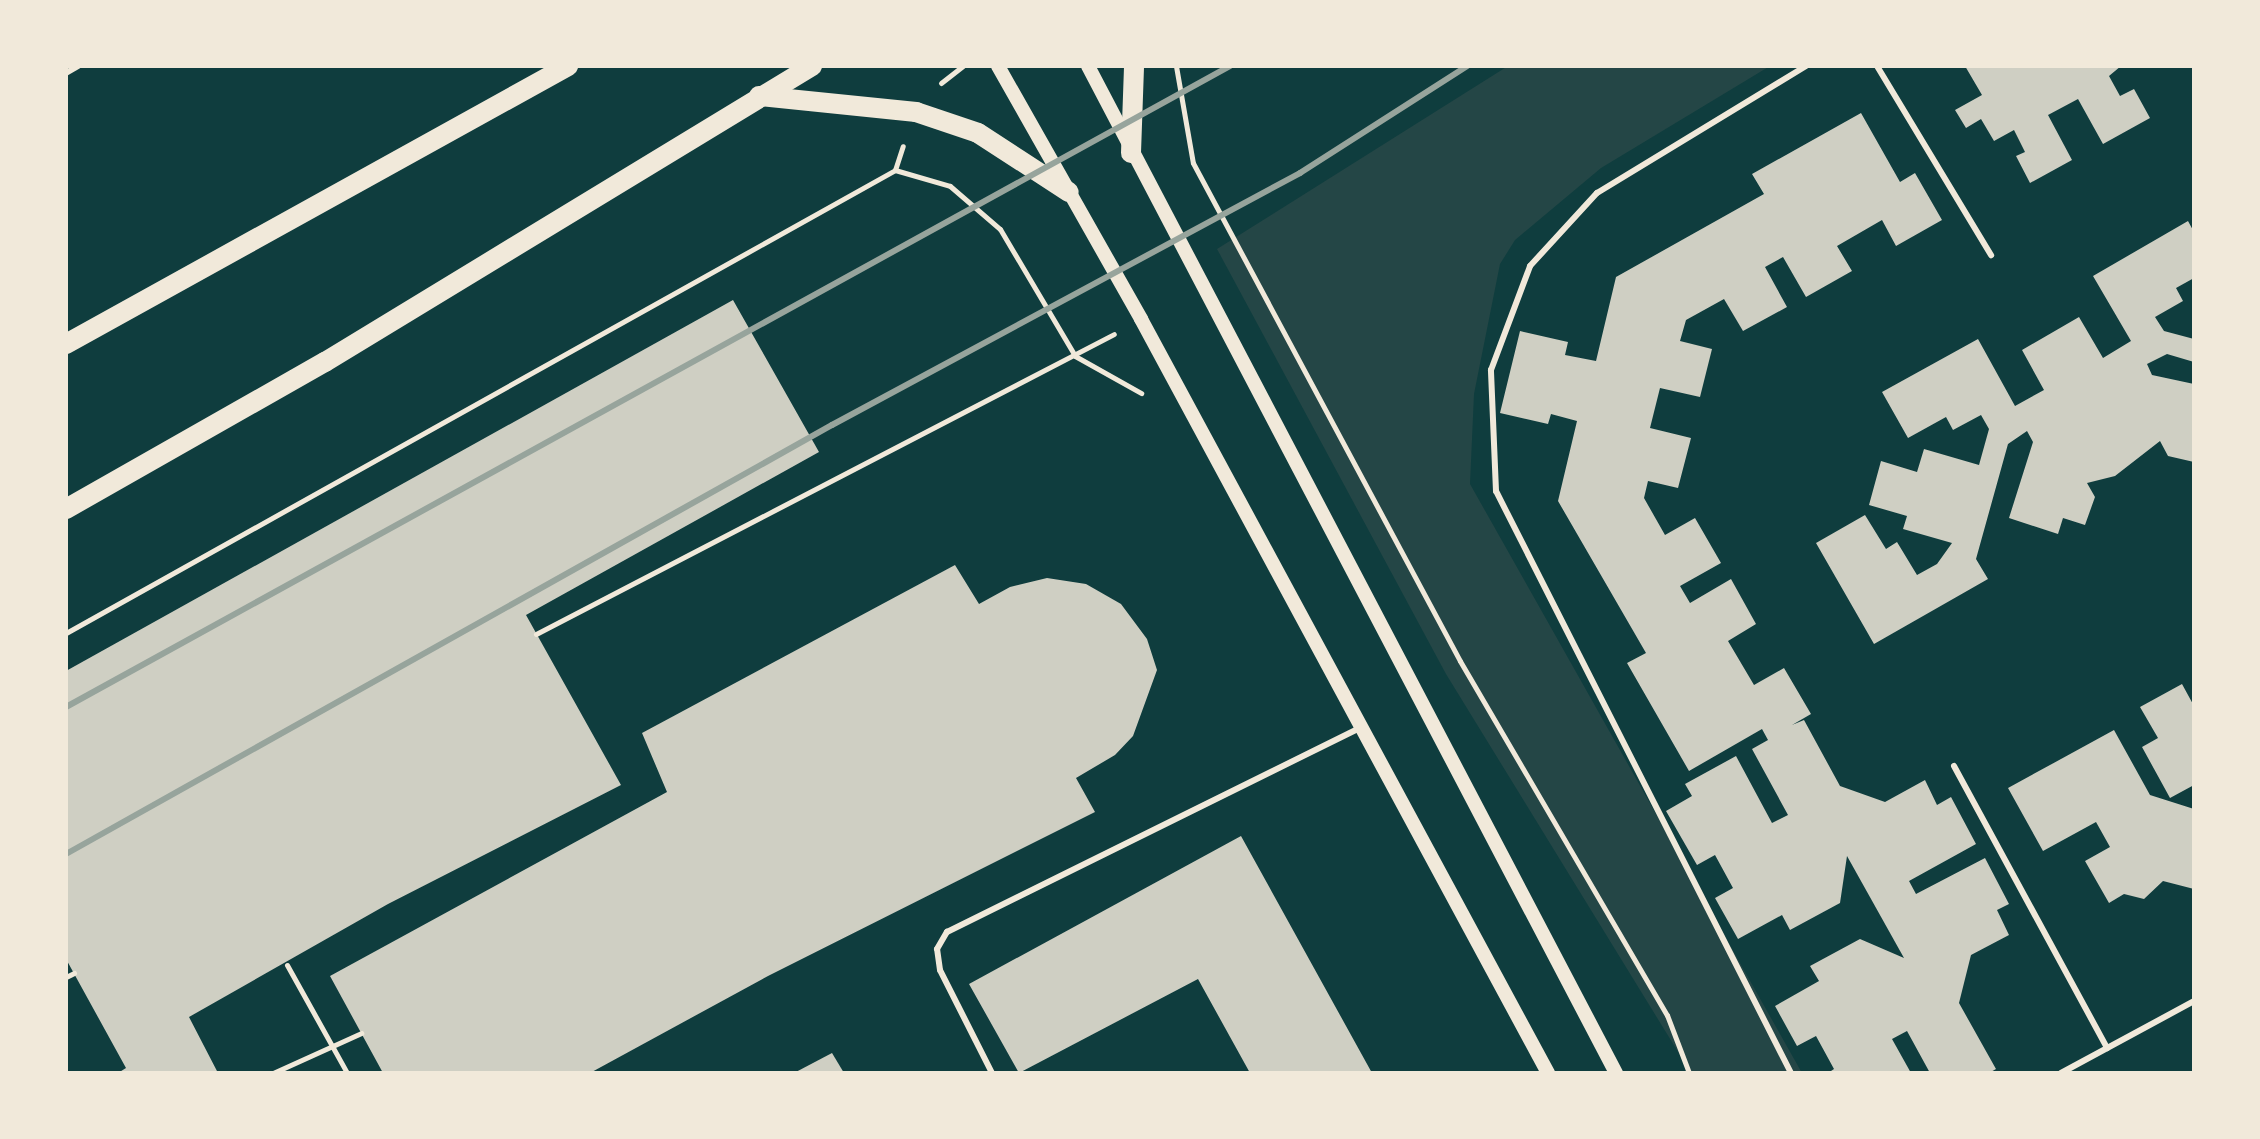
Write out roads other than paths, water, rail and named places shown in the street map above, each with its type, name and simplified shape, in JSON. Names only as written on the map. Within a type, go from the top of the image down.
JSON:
[{"type":"main road","points":[[66,344],[568,66]]},
{"type":"main road","points":[[66,509],[325,362],[812,66]]},
{"type":"main road","points":[[1131,153],[1134,66]]},
{"type":"main road","points":[[759,96],[916,112],[978,133],[1069,192]]},
{"type":"street","points":[[998,66],[1141,319],[1548,1073]]},
{"type":"street","points":[[1088,66],[1616,1073]]},
{"type":"lane","points":[[66,73],[78,66]]},
{"type":"lane","points":[[1791,1073],[1496,491],[1491,370],[1530,266],[1597,193],[1806,66]]},
{"type":"lane","points":[[1877,66],[1991,255]]},
{"type":"lane","points":[[992,1073],[940,970],[937,949],[947,932],[1363,727]]},
{"type":"lane","points":[[1954,766],[2107,1048]]},
{"type":"lane","points":[[2061,1073],[2194,1001]]},
{"type":"railway","points":[[66,707],[1230,66]]},
{"type":"railway","points":[[66,854],[832,425],[1300,173],[1467,66]]}]
